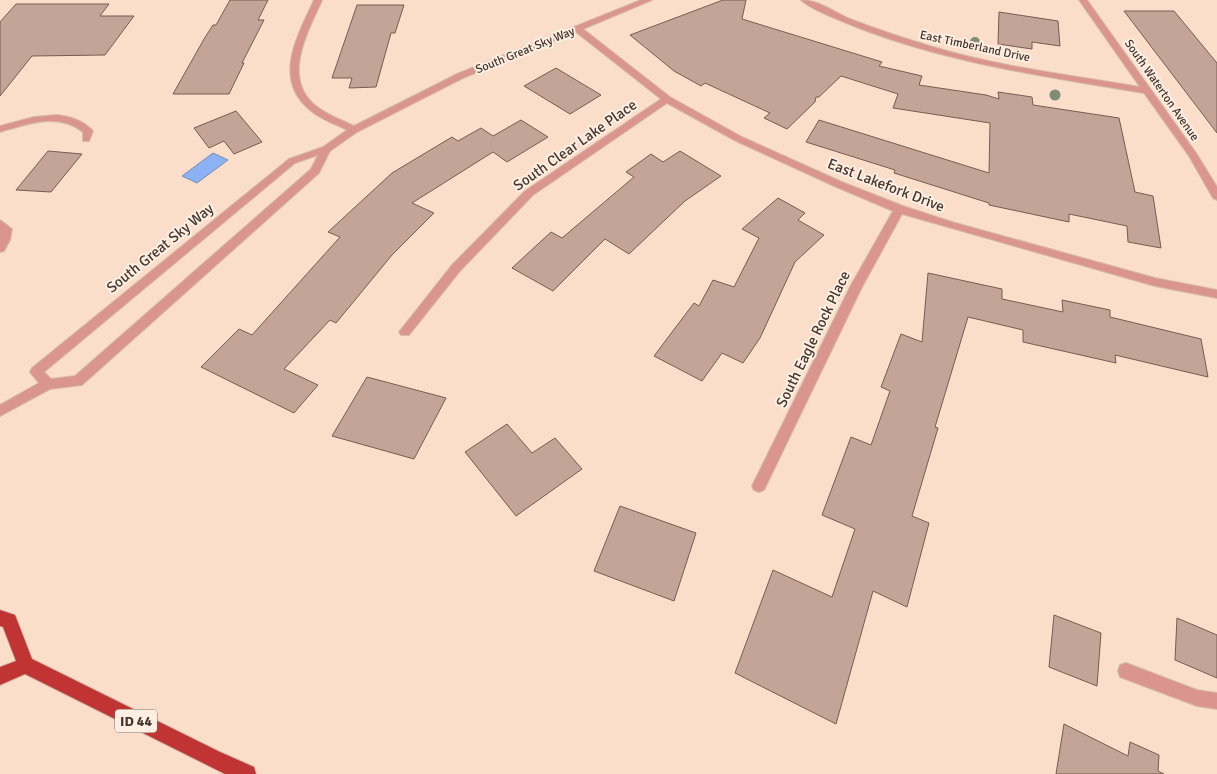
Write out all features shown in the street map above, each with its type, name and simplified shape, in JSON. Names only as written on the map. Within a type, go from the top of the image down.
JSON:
[{"type":"highway","points":[[0,618],[9,621],[26,665],[0,676]]},
{"type":"highway","name":"ID 44","points":[[26,665],[213,759],[247,774]]},
{"type":"street","points":[[318,0],[296,55],[292,69],[294,83],[301,96],[313,107],[354,130]]},
{"type":"street","name":"South Great Sky Way","points":[[48,384],[36,372],[292,161],[326,149],[354,130],[460,76],[648,0]]},
{"type":"street","name":"East Timberland Drive","points":[[805,0],[862,28],[959,58],[1148,91]]},
{"type":"street","name":"South Waterton Avenue","points":[[1083,0],[1193,155],[1217,196]]},
{"type":"street","name":"East Lakefork Drive","points":[[577,29],[667,99],[738,139],[838,184],[899,209],[1155,282],[1217,294]]},
{"type":"street","name":"South Clear Lake Place","points":[[405,332],[456,268],[529,193],[667,99]]},
{"type":"street","points":[[0,129],[34,119],[52,117],[82,124],[88,130],[86,139]]},
{"type":"street","name":"South Great Sky Way","points":[[0,411],[48,384],[78,381],[315,171],[326,149]]},
{"type":"street","name":"South Eagle Rock Place","points":[[759,486],[856,288],[899,209]]},
{"type":"street","points":[[0,224],[7,229],[5,240],[0,248]]},
{"type":"street","points":[[1126,671],[1197,698],[1217,701]]},
{"type":"water","points":[[213,153],[228,160],[197,183],[182,176]]},
{"type":"building","points":[[230,0],[268,0],[258,20],[264,20],[242,63],[244,63],[229,94],[173,94],[204,39],[213,25],[216,25]]},
{"type":"building","points":[[723,0],[746,0],[742,19],[882,62],[879,66],[922,76],[919,85],[986,95],[999,99],[998,92],[1032,97],[1033,105],[1119,118],[1135,192],[1153,196],[1161,248],[1128,242],[1127,226],[1069,214],[1069,222],[989,205],[989,203],[894,173],[895,170],[806,142],[819,120],[989,173],[990,123],[893,108],[898,94],[841,76],[819,97],[816,97],[815,102],[787,129],[764,118],[770,113],[705,83],[701,86],[674,71],[630,35]]},
{"type":"building","points":[[16,4],[109,4],[100,16],[134,16],[105,55],[32,56],[0,96],[0,22]]},
{"type":"building","points":[[357,5],[404,5],[395,33],[391,33],[376,87],[349,88],[352,78],[332,78]]},
{"type":"building","points":[[1124,11],[1174,11],[1217,63],[1217,133]]},
{"type":"building","points":[[999,12],[1058,21],[1060,46],[1032,42],[1032,49],[998,44]]},
{"type":"building","points":[[556,68],[601,95],[570,114],[524,86]]},
{"type":"building","points":[[236,111],[262,142],[234,154],[224,141],[209,148],[194,128]]},
{"type":"building","points":[[521,120],[548,137],[507,162],[493,152],[412,203],[434,213],[392,255],[336,323],[330,320],[284,369],[318,385],[294,413],[201,367],[239,329],[252,335],[340,237],[328,232],[392,173],[452,137],[458,141],[481,128],[493,136]]},
{"type":"building","points":[[48,151],[82,154],[51,192],[16,190]]},
{"type":"building","points":[[680,151],[721,176],[685,201],[629,254],[605,239],[553,291],[512,268],[551,232],[562,238],[634,177],[626,172],[651,154],[663,162]]},
{"type":"building","points":[[778,198],[805,213],[798,220],[824,235],[795,262],[760,338],[743,363],[722,353],[702,381],[654,356],[694,303],[699,306],[713,280],[734,287],[759,238],[742,229]]},
{"type":"building","points":[[928,273],[1002,289],[1002,299],[1063,312],[1062,300],[1110,310],[1110,317],[1201,339],[1208,377],[1115,355],[1116,363],[1023,342],[1023,330],[968,317],[935,427],[938,428],[912,516],[929,523],[907,607],[873,591],[836,724],[735,673],[773,570],[832,597],[855,529],[822,515],[851,437],[871,445],[890,391],[881,387],[901,334],[922,342]]},
{"type":"building","points":[[367,377],[446,398],[414,459],[332,436]]},
{"type":"building","points":[[507,424],[532,453],[555,438],[582,469],[516,516],[465,452]]},
{"type":"building","points":[[620,506],[696,533],[674,601],[594,571]]},
{"type":"building","points":[[1054,615],[1101,633],[1097,686],[1049,667]]},
{"type":"building","points":[[1177,618],[1217,635],[1217,678],[1175,660]]},
{"type":"building","points":[[1064,724],[1128,756],[1130,742],[1159,755],[1158,771],[1164,774],[1056,774]]}]
